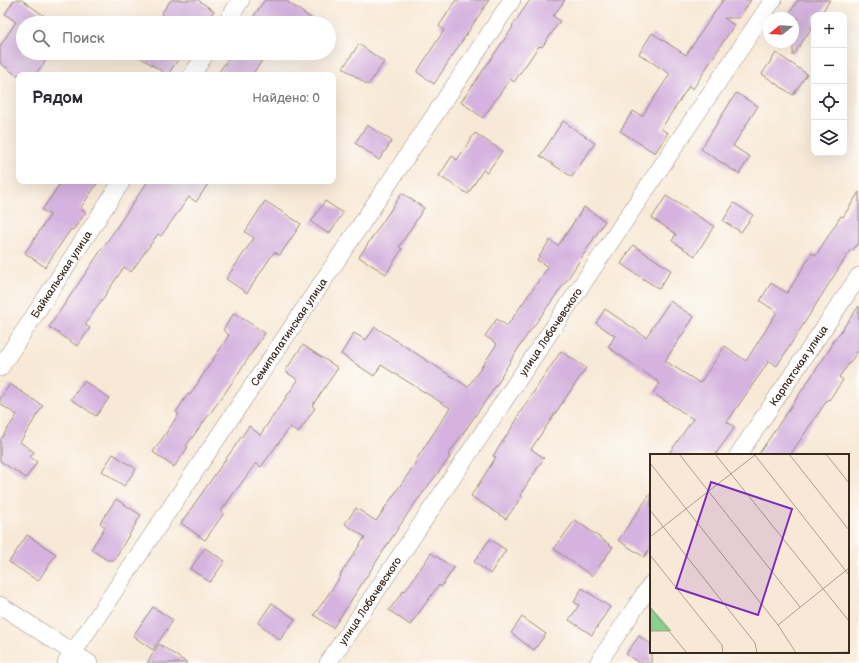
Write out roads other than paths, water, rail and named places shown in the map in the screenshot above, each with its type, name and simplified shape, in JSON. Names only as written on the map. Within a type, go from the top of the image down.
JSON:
[{"type":"street","points":[[231,16],[241,0]]},
{"type":"street","name":"Семипалатинская улица","points":[[69,657],[512,0]]},
{"type":"street","name":"улица Лобачевского","points":[[328,663],[773,0]]},
{"type":"street","points":[[194,72],[202,60]]},
{"type":"street","name":"Байкальская улица","points":[[0,368],[120,184]]},
{"type":"street","name":"Карпатская улица","points":[[739,454],[859,276]]},
{"type":"street","points":[[598,663],[650,585]]},
{"type":"street","points":[[0,605],[69,657],[89,663]]}]
